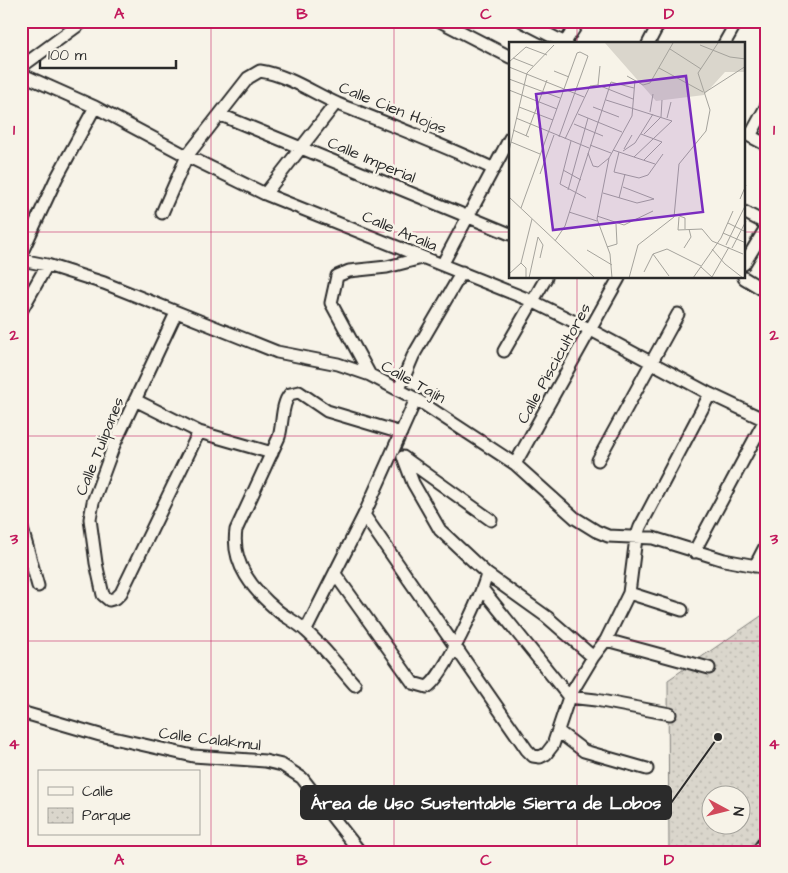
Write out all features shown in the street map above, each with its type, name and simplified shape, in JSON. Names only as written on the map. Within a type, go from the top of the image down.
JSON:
[{"type":"street","points":[[21,67],[84,21]]},
{"type":"street","points":[[440,21],[460,26],[509,56]]},
{"type":"street","points":[[522,21],[563,42]]},
{"type":"street","points":[[566,42],[579,21]]},
{"type":"street","points":[[649,42],[660,21]]},
{"type":"street","points":[[725,42],[737,21]]},
{"type":"street","name":"Calle Cien Hojas","points":[[221,114],[254,74],[260,71],[279,76],[336,103],[445,145],[494,169]]},
{"type":"street","name":"Calle Aralia","points":[[21,74],[95,107],[264,194],[335,220],[422,258],[442,264],[532,301],[589,329],[710,394],[766,419]]},
{"type":"street","points":[[264,194],[336,103]]},
{"type":"street","points":[[767,104],[747,134],[767,145]]},
{"type":"street","points":[[21,254],[56,179],[95,107]]},
{"type":"street","points":[[162,213],[187,156],[221,114]]},
{"type":"street","name":"Calle Imperial","points":[[221,114],[509,234]]},
{"type":"street","points":[[442,264],[509,140]]},
{"type":"street","points":[[746,213],[767,225],[746,261]]},
{"type":"street","points":[[370,374],[331,303],[337,276],[349,271],[387,267],[422,258]]},
{"type":"street","name":"Calle Tajín","points":[[21,260],[46,265],[104,283],[277,352],[338,364],[370,374],[416,398],[515,464],[585,525],[608,536],[663,540],[694,552],[767,568]]},
{"type":"street","points":[[21,311],[46,265]]},
{"type":"street","points":[[399,389],[412,356],[462,272]]},
{"type":"street","points":[[504,351],[545,279]]},
{"type":"street","name":"Calle Piscicultores","points":[[515,464],[616,279]]},
{"type":"street","points":[[746,279],[767,292]]},
{"type":"street","name":"Calle Tulipanes","points":[[176,312],[99,484],[92,510],[90,519],[96,563],[105,598],[112,600],[121,593],[199,432]]},
{"type":"street","points":[[598,460],[678,314]]},
{"type":"street","points":[[355,685],[306,630],[277,610],[250,582],[240,567],[236,556],[234,543],[236,530],[272,453],[283,423],[284,404],[288,396],[294,392],[304,394],[312,402],[327,411],[401,433]]},
{"type":"street","points":[[364,515],[533,756],[546,754],[559,732],[569,697],[593,657],[606,640],[629,593],[636,538],[710,394]]},
{"type":"street","points":[[306,630],[364,515],[416,398]]},
{"type":"street","points":[[135,400],[199,432],[272,453]]},
{"type":"street","points":[[694,552],[766,419]]},
{"type":"street","points":[[393,450],[491,520]]},
{"type":"street","points":[[404,459],[413,483],[440,530],[487,574],[548,617],[593,657]]},
{"type":"street","points":[[21,525],[38,586]]},
{"type":"street","points":[[755,566],[767,543]]},
{"type":"street","points":[[335,574],[413,683],[427,687],[434,682],[455,645],[483,590],[487,574]]},
{"type":"street","points":[[483,590],[569,697],[596,700],[670,714]]},
{"type":"street","points":[[629,593],[682,610]]},
{"type":"street","points":[[606,640],[709,668]]},
{"type":"street","name":"Calle Calakmul","points":[[21,712],[100,735],[164,750],[210,758],[265,762],[287,767],[302,778],[360,852]]},
{"type":"street","points":[[559,732],[584,751],[647,769]]},
{"type":"street","points":[[757,852],[767,838]]},
{"type":"green space","points":[[767,612],[767,852],[669,852],[668,680]]},
{"type":"place","name":"Área de Uso Sustentable Sierra de Lobos","points":[[718,737]]}]
